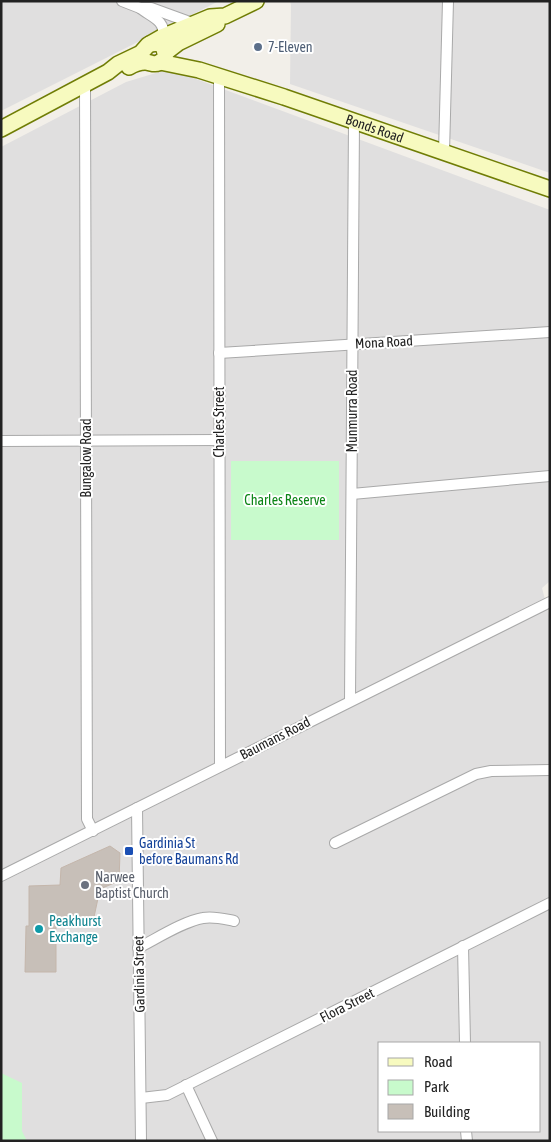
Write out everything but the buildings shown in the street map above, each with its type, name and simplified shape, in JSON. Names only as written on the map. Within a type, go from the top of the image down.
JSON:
[{"type":"main road","points":[[157,52],[214,26],[225,16],[256,1]]},
{"type":"main road","points":[[157,52],[195,24],[210,17],[225,16]]},
{"type":"main road","points":[[181,59],[180,51],[186,40]]},
{"type":"main road","name":"Bonds Road","points":[[157,52],[219,77],[354,120],[550,189]]},
{"type":"main road","name":"Bonds Road","points":[[1,129],[108,72],[119,71],[157,52],[181,59],[199,70]]},
{"type":"street","points":[[122,1],[140,8],[161,22],[164,29],[157,52]]},
{"type":"street","points":[[444,152],[448,1]]},
{"type":"street","points":[[140,8],[164,6],[195,24]]},
{"type":"street","name":"Charles Street","points":[[219,77],[220,766]]},
{"type":"street","name":"Bungalow Road","points":[[85,85],[87,819],[93,830]]},
{"type":"street","name":"Munmurra Road","points":[[350,701],[354,120]]},
{"type":"street","name":"Mona Road","points":[[219,353],[550,332]]},
{"type":"street","points":[[1,441],[219,440]]},
{"type":"street","points":[[352,494],[550,476]]},
{"type":"street","name":"Baumans Road","points":[[1,876],[550,602]]},
{"type":"street","points":[[335,843],[476,774],[491,771],[550,770]]},
{"type":"street","name":"Gardinia Street","points":[[136,808],[142,1141]]},
{"type":"street","name":"Flora Street","points":[[141,1098],[167,1095],[550,903]]},
{"type":"street","points":[[138,948],[202,918],[234,921]]},
{"type":"street","points":[[463,946],[465,1042]]},
{"type":"street","points":[[186,1085],[212,1141]]},
{"type":"shaded area","points":[[1,1],[219,1],[1,111]]},
{"type":"shaded area","points":[[290,1],[550,1],[550,173],[290,84]]},
{"type":"shaded area","points":[[169,69],[550,210],[550,581],[542,588],[550,619],[550,1141],[1,1141],[1,147],[126,82]]},
{"type":"green space","name":"Charles Reserve","points":[[231,461],[339,461],[339,540],[231,540]]},
{"type":"green space","points":[[1,1073],[22,1083],[22,1131],[27,1141],[1,1141]]},
{"type":"place","name":"7-Eleven","points":[[258,47]]},
{"type":"place","name":"Gardinia St before Baumans Rd","points":[[129,851]]},
{"type":"place","name":"Narwee Baptist Church","points":[[85,885]]},
{"type":"place","name":"Peakhurst Exchange","points":[[39,929]]}]
